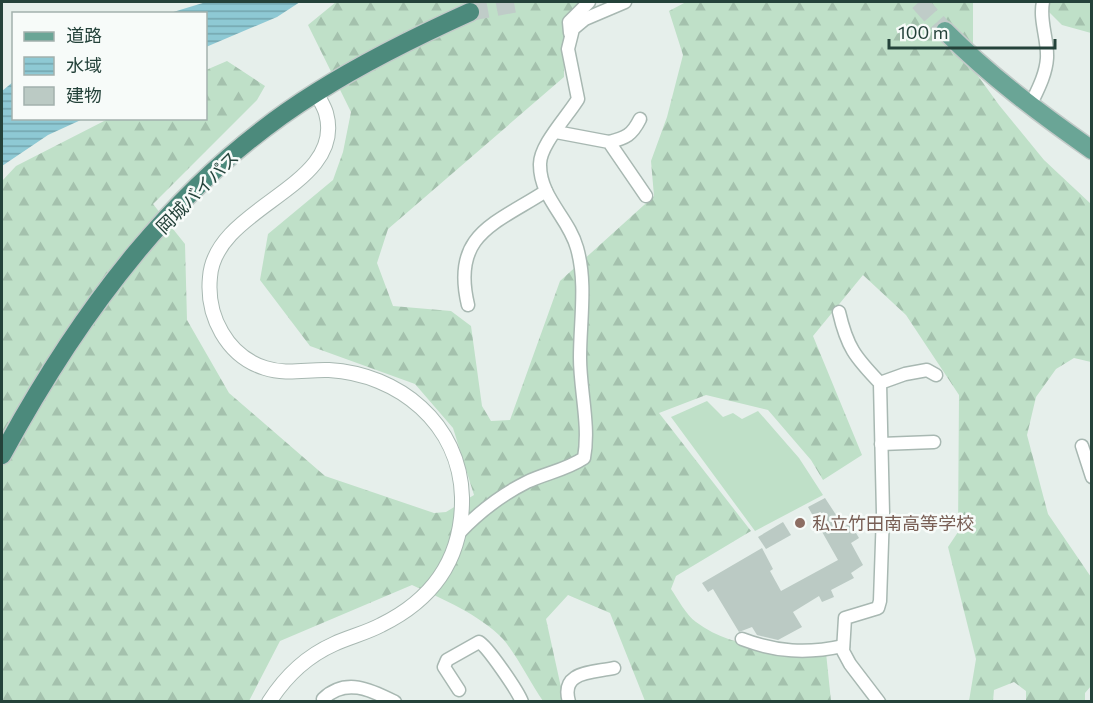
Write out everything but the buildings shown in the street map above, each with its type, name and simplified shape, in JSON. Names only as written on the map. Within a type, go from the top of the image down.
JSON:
[{"type":"highway","name":"岡城バイパス","points":[[2,455],[72,335],[119,271],[219,166],[316,92],[403,42],[470,12]]},
{"type":"main road","points":[[945,32],[980,66],[1030,106],[1092,150]]},
{"type":"street","points":[[571,36],[569,22],[589,2]]},
{"type":"street","points":[[459,533],[486,506],[528,482],[572,466],[584,458],[587,443],[580,358],[583,294],[577,247],[546,191],[539,164],[544,146],[578,99],[568,49],[573,29],[585,20],[625,2]]},
{"type":"street","points":[[1030,106],[1044,76],[1047,57],[1042,9],[1044,2]]},
{"type":"street","points":[[269,702],[294,670],[332,645],[381,625],[421,600],[440,580],[459,533],[462,514],[458,470],[447,438],[423,407],[401,391],[364,375],[329,370],[295,372],[265,369],[241,356],[223,338],[213,314],[210,276],[221,245],[234,229],[312,168],[322,154],[327,134],[326,114],[316,92]]},
{"type":"street","points":[[556,132],[609,142],[625,138],[633,133],[640,119]]},
{"type":"street","points":[[609,142],[646,196]]},
{"type":"street","points":[[468,304],[463,269],[477,236],[546,191]]},
{"type":"street","points":[[839,312],[845,340],[861,363],[880,382],[884,513],[880,601],[878,608],[845,618],[843,646],[850,664],[879,702]]},
{"type":"street","points":[[880,382],[927,370],[936,375]]},
{"type":"street","points":[[881,444],[934,442]]},
{"type":"street","points":[[1082,446],[1092,477]]},
{"type":"street","points":[[742,639],[769,649],[791,652],[822,651],[843,646]]},
{"type":"street","points":[[459,690],[444,667],[447,660],[479,642],[485,645],[496,664],[518,691],[522,702]]},
{"type":"street","points":[[569,702],[566,690],[573,678],[614,668]]},
{"type":"street","points":[[323,699],[332,691],[352,687],[367,688],[395,702]]},
{"type":"green space","points":[[336,2],[587,2],[564,19],[564,77],[388,229],[377,263],[393,306],[451,311],[471,326],[482,406],[491,421],[510,420],[560,281],[654,196],[651,161],[667,117],[683,55],[669,11],[686,2],[973,2],[973,69],[1044,160],[1091,204],[1091,362],[1074,358],[1056,369],[1036,397],[1027,435],[1048,514],[1091,577],[1091,686],[1085,693],[1085,701],[1026,701],[1026,691],[1014,682],[994,690],[993,701],[969,701],[976,659],[948,547],[958,532],[959,395],[906,315],[863,275],[813,336],[862,455],[823,480],[811,460],[768,410],[706,395],[659,413],[751,531],[676,576],[671,589],[692,619],[726,638],[742,643],[774,646],[825,643],[831,701],[645,701],[610,613],[568,595],[546,619],[564,701],[543,701],[508,645],[494,630],[460,608],[412,585],[280,641],[249,701],[2,701],[2,181],[16,166],[106,120],[207,120],[207,70],[227,61],[265,86],[257,100],[153,204],[185,244],[187,320],[229,393],[325,476],[434,513],[446,512],[474,495],[453,428],[415,384],[310,346],[260,280],[268,234],[333,180],[343,152],[351,112],[308,25]]},
{"type":"green space","points":[[1039,2],[1091,2],[1091,33],[1062,25]]},
{"type":"green space","points":[[707,401],[723,417],[733,413],[742,419],[758,411],[799,458],[823,495],[755,531],[671,417]]},
{"type":"water","points":[[206,2],[300,2],[277,17],[207,47],[207,12],[173,12]]},
{"type":"water","points":[[12,83],[12,120],[81,120],[48,135],[2,166],[2,91]]},
{"type":"tunnel","points":[[470,12],[523,2]]},
{"type":"tunnel","points":[[919,2],[945,31]]},
{"type":"place","name":"私立竹田南高等学校","points":[[800,523]]}]
